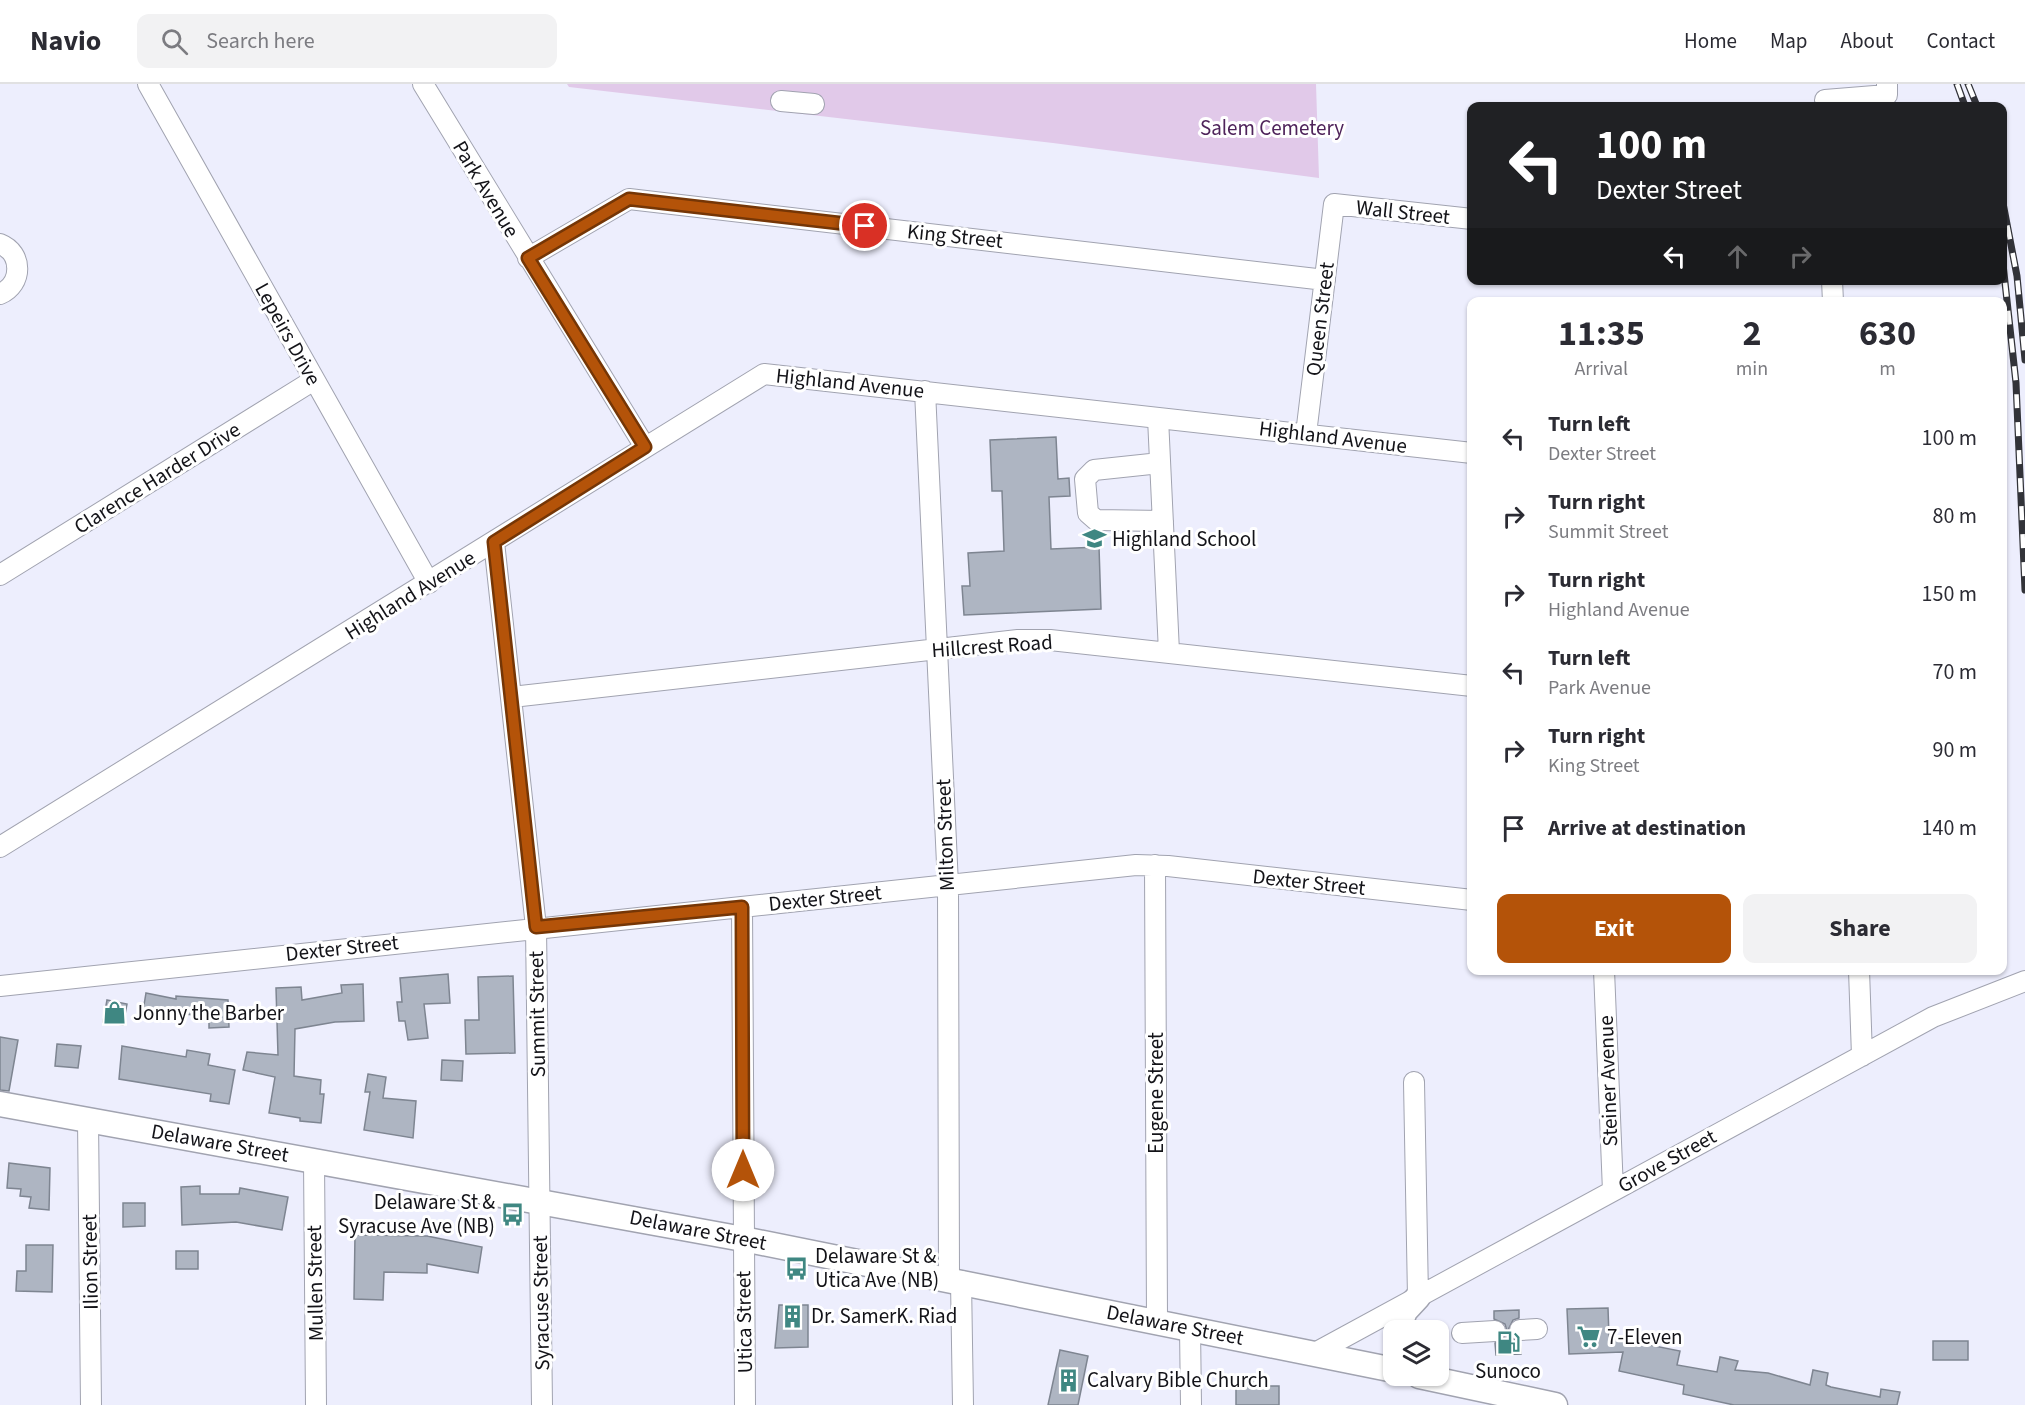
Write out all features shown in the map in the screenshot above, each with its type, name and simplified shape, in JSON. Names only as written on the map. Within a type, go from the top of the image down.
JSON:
[{"type":"main road","name":"Delaware Street","points":[[0,1104],[743,1239],[1383,1368]]},
{"type":"main road","points":[[1402,1320],[1405,1311],[1418,1297]]},
{"type":"main road","points":[[1449,1382],[1555,1405]]},
{"type":"street","name":"Lepeirs Drive","points":[[148,84],[429,583]]},
{"type":"street","name":"Park Avenue","points":[[423,84],[645,447]]},
{"type":"street","points":[[1825,97],[1887,95],[1887,84]]},
{"type":"street","name":"King Street","points":[[528,258],[629,199],[1325,280]]},
{"type":"street","name":"Wall Street","points":[[1334,204],[1467,218]]},
{"type":"street","name":"Queen Street","points":[[1306,434],[1334,204]]},
{"type":"street","points":[[0,244],[14,254],[18,270],[13,284],[0,294]]},
{"type":"street","name":"Highland Avenue","points":[[0,848],[764,374],[1467,452]]},
{"type":"street","name":"Clarence Harder Drive","points":[[0,575],[314,380]]},
{"type":"street","name":"Milton Street","points":[[925,391],[948,885],[955,1280],[963,1405]]},
{"type":"street","points":[[1158,418],[1169,652]]},
{"type":"street","points":[[1160,463],[1094,470],[1085,479],[1088,513],[1096,520],[1163,521]]},
{"type":"street","name":"Summit Street","points":[[494,542],[536,927],[540,1201]]},
{"type":"street","name":"Hillcrest Road","points":[[512,697],[938,648],[1050,640],[1467,685]]},
{"type":"street","name":"Dexter Street","points":[[0,986],[536,927],[1155,865],[1467,899]]},
{"type":"street","name":"Eugene Street","points":[[1155,865],[1157,1321]]},
{"type":"street","name":"Utica Street","points":[[742,907],[745,1405]]},
{"type":"street","name":"Steiner Avenue","points":[[1604,975],[1613,1191]]},
{"type":"street","points":[[1859,975],[1862,1056]]},
{"type":"street","name":"Grove Street","points":[[1315,1353],[1950,1009],[2025,981]]},
{"type":"street","points":[[1414,1082],[1418,1297]]},
{"type":"street","name":"Ilion Street","points":[[88,1120],[92,1405]]},
{"type":"street","name":"Mullen Street","points":[[314,1160],[316,1405]]},
{"type":"street","name":"Syracuse Street","points":[[540,1201],[542,1405]]},
{"type":"street","points":[[1190,1328],[1191,1405]]},
{"type":"street","points":[[1462,1333],[1495,1331]]},
{"type":"green space","name":"Salem Cemetery","points":[[567,84],[1316,84],[1319,178],[1053,143],[569,87]]},
{"type":"building","points":[[1056,437],[1058,479],[1069,478],[1070,496],[1049,497],[1051,549],[1099,547],[1101,609],[964,615],[962,586],[970,586],[968,553],[1004,551],[1002,491],[992,491],[990,440]]},
{"type":"building","points":[[448,974],[450,1003],[424,1004],[428,1038],[408,1040],[405,1021],[399,1021],[397,1002],[402,1002],[400,978]]},
{"type":"building","points":[[513,976],[515,1053],[466,1054],[465,1020],[479,1020],[478,977]]},
{"type":"building","points":[[363,984],[364,1021],[335,1022],[295,1029],[294,1076],[321,1080],[320,1094],[324,1094],[321,1123],[300,1121],[300,1118],[269,1113],[275,1077],[243,1070],[247,1052],[278,1055],[276,988],[301,987],[302,1000],[342,993],[341,985]]},
{"type":"building","points":[[146,993],[176,999],[176,996],[228,1000],[229,1027],[209,1028],[209,1016],[143,1011]]},
{"type":"building","name":"Jonny the Barber","points":[[107,1000],[127,1004],[123,1025],[103,1022]]},
{"type":"building","points":[[0,1037],[18,1040],[9,1091],[0,1090]]},
{"type":"building","points":[[57,1044],[81,1046],[78,1068],[55,1066]]},
{"type":"building","points":[[122,1046],[186,1057],[187,1050],[210,1054],[208,1065],[235,1070],[229,1104],[210,1101],[211,1094],[119,1079]]},
{"type":"building","points":[[442,1060],[463,1061],[462,1081],[441,1080]]},
{"type":"building","points":[[368,1074],[386,1077],[383,1098],[416,1101],[413,1138],[364,1130],[370,1092],[365,1092]]},
{"type":"building","points":[[9,1163],[50,1168],[49,1210],[29,1208],[31,1197],[20,1196],[21,1189],[7,1188]]},
{"type":"building","points":[[200,1186],[200,1194],[239,1194],[240,1188],[288,1197],[282,1230],[236,1222],[182,1225],[181,1187]]},
{"type":"building","points":[[123,1203],[145,1203],[145,1226],[123,1227]]},
{"type":"building","points":[[355,1235],[427,1236],[482,1247],[478,1273],[427,1264],[427,1273],[384,1272],[383,1300],[354,1299]]},
{"type":"building","points":[[26,1245],[53,1245],[52,1292],[16,1291],[17,1271],[26,1271]]},
{"type":"building","points":[[176,1251],[198,1251],[198,1269],[176,1269]]},
{"type":"building","name":"Dr. SamerK. Riad","points":[[779,1305],[808,1305],[808,1347],[775,1348]]},
{"type":"building","points":[[1608,1308],[1609,1337],[1680,1351],[1677,1365],[1717,1372],[1720,1357],[1738,1361],[1735,1370],[1768,1373],[1810,1385],[1813,1370],[1828,1373],[1826,1385],[1831,1387],[1880,1397],[1881,1389],[1900,1392],[1897,1405],[1734,1405],[1683,1394],[1684,1385],[1619,1371],[1623,1352],[1569,1354],[1567,1309]]},
{"type":"building","name":"Sunoco","points":[[1519,1310],[1519,1318],[1513,1320],[1508,1330],[1510,1337],[1520,1342],[1521,1354],[1496,1355],[1495,1343],[1502,1341],[1507,1331],[1505,1324],[1494,1319],[1494,1311]]},
{"type":"building","points":[[1933,1341],[1968,1341],[1968,1360],[1933,1360]]},
{"type":"building","name":"Calvary Bible Church","points":[[1060,1350],[1088,1356],[1078,1405],[1048,1405]]},
{"type":"building","points":[[1236,1380],[1253,1380],[1253,1386],[1279,1386],[1279,1405],[1236,1405]]},
{"type":"railway","points":[[1957,84],[1964,102]]},
{"type":"railway","points":[[1968,84],[1975,102]]},
{"type":"railway","points":[[2007,224],[2017,276],[2025,360]]},
{"type":"railway","points":[[2005,285],[2007,297]]},
{"type":"railway","points":[[2007,301],[2016,383],[2025,590]]},
{"type":"place","name":"Highland School","points":[[1094,539]]},
{"type":"place","name":"Jonny the Barber","points":[[115,1013]]},
{"type":"place","name":"Delaware St & Syracuse Ave (NB)","points":[[513,1214]]},
{"type":"place","name":"Delaware St & Utica Ave (NB)","points":[[797,1268]]},
{"type":"place","name":"Dr. SamerK. Riad","points":[[793,1316]]},
{"type":"place","name":"7-Eleven","points":[[1589,1337]]},
{"type":"place","name":"Sunoco","points":[[1508,1343]]},
{"type":"place","name":"Calvary Bible Church","points":[[1069,1380]]},
{"type":"route","points":[[743,1170],[742,907],[536,927],[494,542],[645,447],[528,258],[629,199],[865,226]]}]
